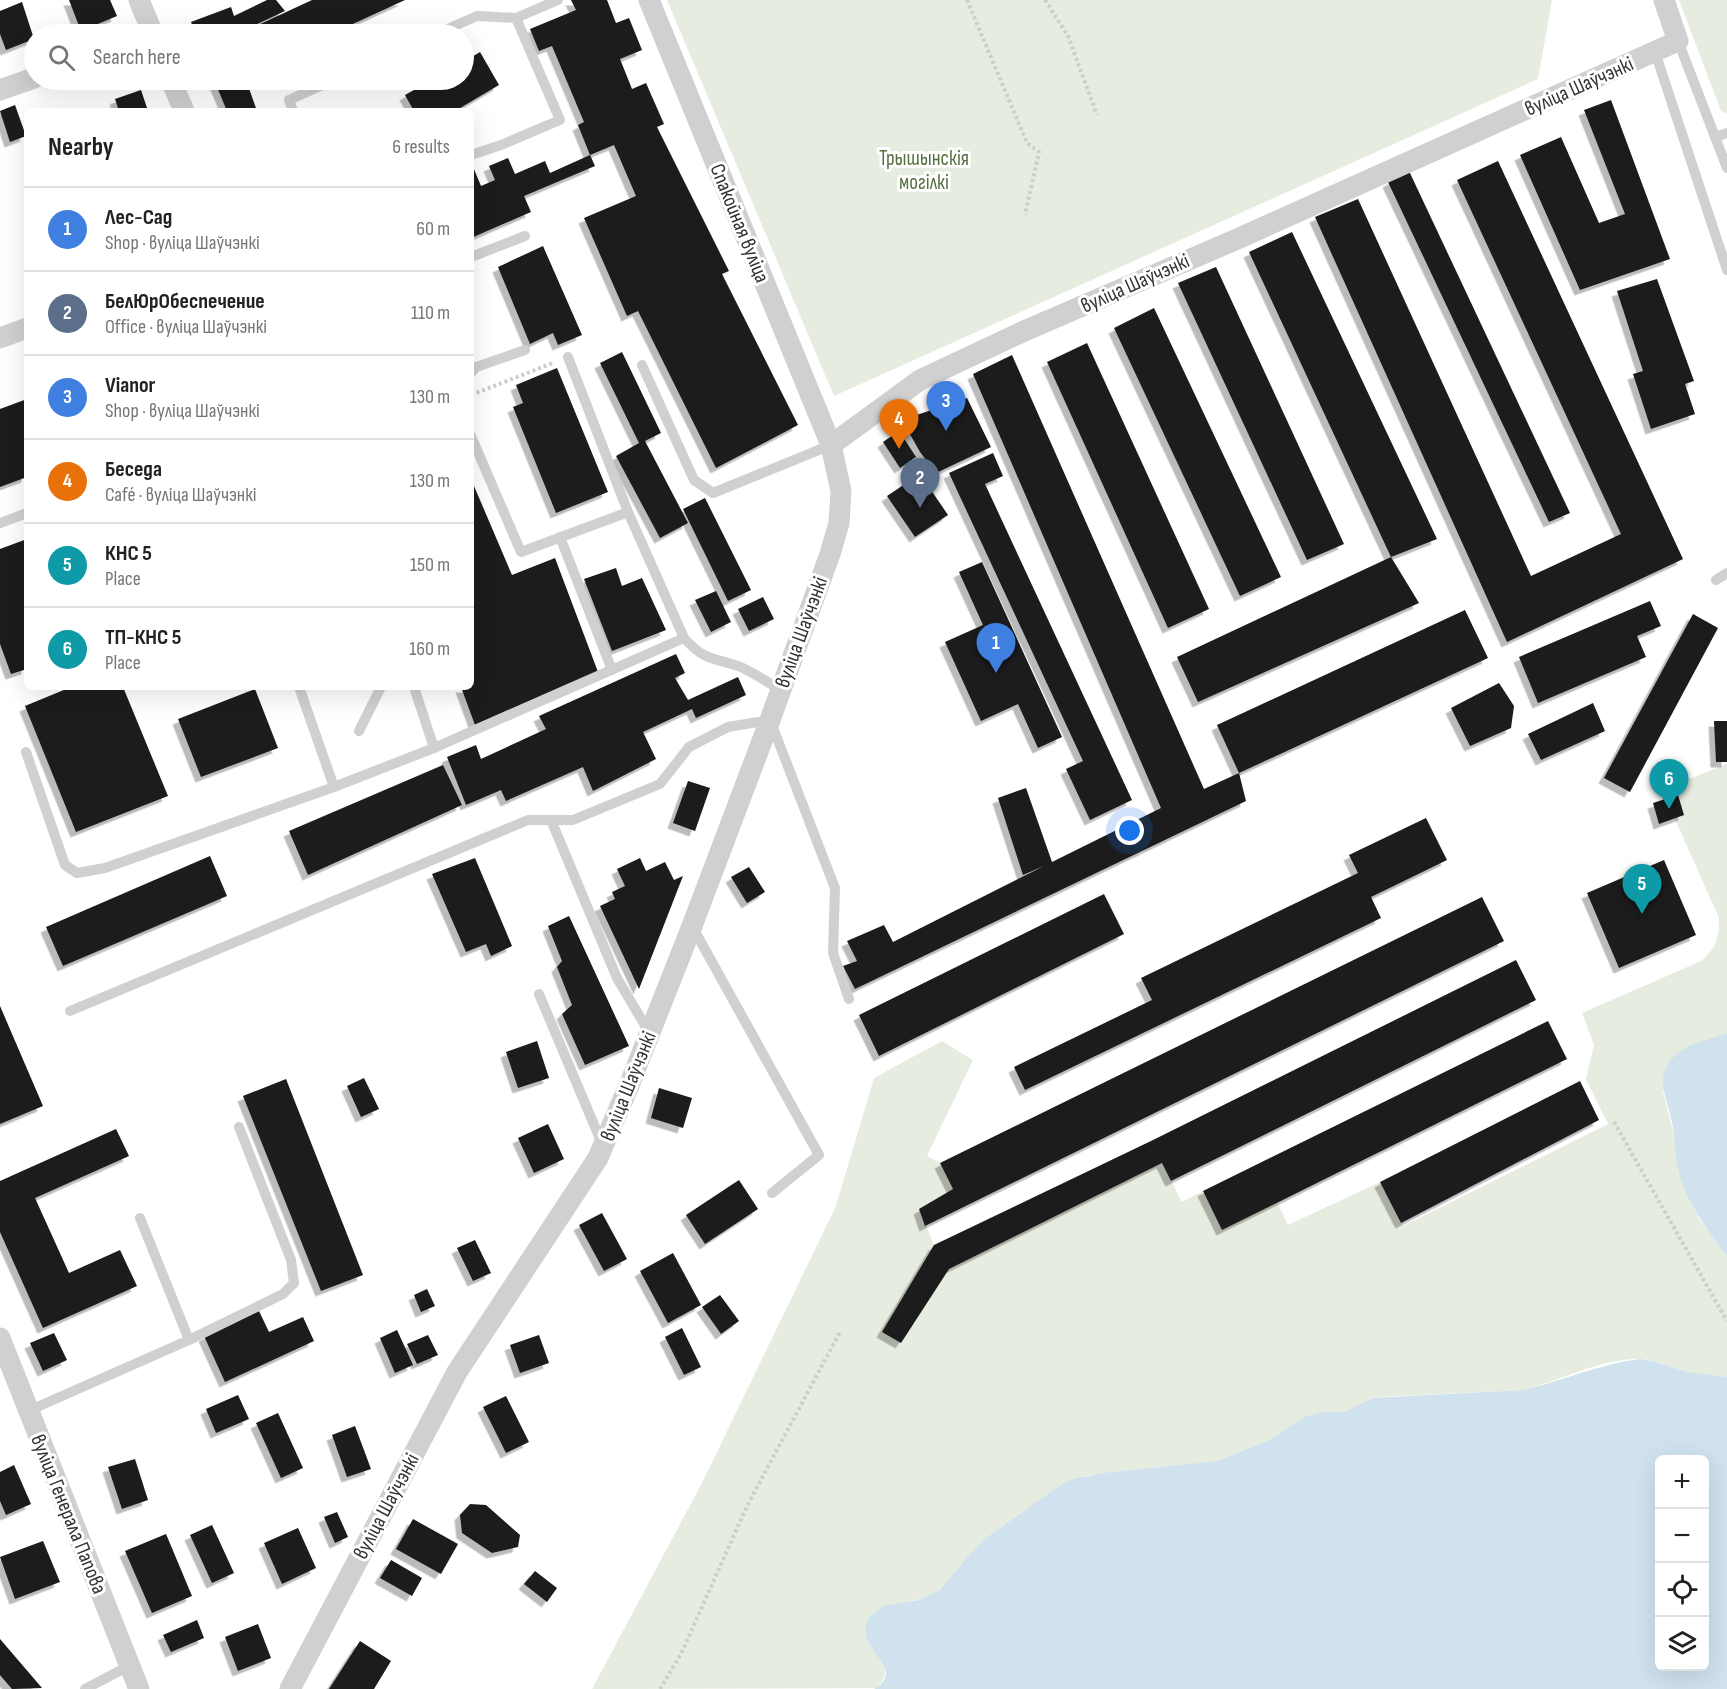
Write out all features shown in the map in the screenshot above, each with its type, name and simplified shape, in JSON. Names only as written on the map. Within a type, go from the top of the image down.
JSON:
[{"type":"street","points":[[139,0],[149,24]]},
{"type":"street","name":"Спакойная вуліца","points":[[649,0],[831,445]]},
{"type":"street","points":[[1664,0],[1678,41]]},
{"type":"street","name":"вуліца Шаўчэнкі","points":[[290,1689],[457,1372],[592,1167],[603,1146],[692,926],[830,554],[839,523],[841,491],[831,445],[920,380],[1022,332],[1235,240],[1678,41]]},
{"type":"street","points":[[0,90],[24,82]]},
{"type":"street","points":[[175,90],[183,108]]},
{"type":"street","points":[[0,338],[24,328]]},
{"type":"street","name":"вуліца Генерала Папова","points":[[0,1338],[139,1689]]},
{"type":"lane","points":[[459,24],[477,16],[516,18],[558,0]]},
{"type":"lane","points":[[474,154],[560,120],[516,18]]},
{"type":"lane","points":[[1678,41],[1727,168]]},
{"type":"lane","points":[[1655,52],[1727,270]]},
{"type":"lane","points":[[292,108],[289,100],[312,90]]},
{"type":"lane","points":[[1715,137],[1727,133]]},
{"type":"lane","points":[[474,256],[525,236]]},
{"type":"lane","points":[[474,369],[525,350]]},
{"type":"lane","points":[[568,357],[628,512],[684,638],[697,652],[717,661],[739,666],[780,689]]},
{"type":"lane","points":[[642,364],[694,480],[713,493],[831,445]]},
{"type":"lane","points":[[474,443],[521,552],[628,512]]},
{"type":"lane","points":[[0,523],[24,514]]},
{"type":"lane","points":[[560,537],[612,670]]},
{"type":"lane","points":[[1716,580],[1727,573]]},
{"type":"lane","points":[[26,752],[65,865],[77,873],[105,868],[334,787],[434,748],[684,638]]},
{"type":"lane","points":[[300,690],[334,787]]},
{"type":"lane","points":[[358,731],[379,690]]},
{"type":"lane","points":[[415,690],[434,748]]},
{"type":"lane","points":[[70,1011],[528,820],[573,820],[660,784],[689,747],[728,727],[770,720],[836,888],[833,953],[849,999]]},
{"type":"lane","points":[[551,820],[617,978],[650,1034]]},
{"type":"lane","points":[[692,926],[819,1155],[772,1193]]},
{"type":"lane","points":[[539,994],[603,1146]]},
{"type":"lane","points":[[28,1411],[189,1340],[283,1294],[294,1283],[291,1260],[239,1127]]},
{"type":"lane","points":[[140,1218],[189,1340]]},
{"type":"lane","points":[[85,1689],[129,1666]]},
{"type":"path","points":[[967,0],[1027,143],[1039,152],[1025,215]]},
{"type":"path","points":[[1045,0],[1068,36],[1096,116]]},
{"type":"path","points":[[474,394],[568,357]]},
{"type":"path","points":[[1614,1122],[1727,1321]]},
{"type":"path","points":[[660,1689],[681,1654],[747,1506],[840,1332]]},
{"type":"green space","name":"Трышынскія могілкі","points":[[667,0],[1552,0],[1538,79],[834,396]]},
{"type":"green space","points":[[1679,0],[1727,0],[1727,113],[1721,111]]},
{"type":"green space","points":[[1727,764],[1727,1033],[1713,1039],[1663,1092],[1691,1203],[1700,1220],[1727,1256],[1727,1377],[1685,1372],[1657,1362],[1640,1359],[1611,1362],[1523,1390],[1372,1398],[1344,1412],[1323,1412],[1292,1425],[1268,1441],[1217,1461],[1089,1475],[1063,1483],[987,1537],[940,1590],[929,1597],[908,1602],[872,1648],[885,1668],[884,1678],[876,1688],[592,1689],[703,1481],[836,1206],[874,1078],[942,1041],[973,1060],[927,1156],[940,1163],[953,1189],[919,1209],[934,1245],[882,1332],[901,1342],[949,1269],[1162,1163],[1182,1202],[1203,1191],[1222,1229],[1277,1202],[1288,1225],[1380,1182],[1403,1226],[1608,1124],[1586,1079],[1594,1045],[1582,1013],[1701,961],[1714,947],[1718,937],[1719,918],[1662,790]]},
{"type":"water","points":[[1727,1033],[1727,1256],[1690,1202],[1680,1177],[1663,1083],[1666,1068],[1675,1055],[1696,1043]]},
{"type":"water","points":[[1640,1359],[1687,1372],[1727,1377],[1727,1689],[874,1689],[882,1683],[886,1676],[882,1663],[866,1636],[869,1617],[884,1606],[919,1600],[940,1590],[987,1537],[1063,1483],[1103,1473],[1217,1461],[1268,1441],[1304,1417],[1323,1412],[1344,1412],[1372,1398],[1523,1390]]},
{"type":"building","points":[[69,0],[110,0],[117,16],[98,24],[78,24]]},
{"type":"building","points":[[267,0],[276,0],[285,11],[257,24],[192,24],[191,22],[231,7],[234,16]]},
{"type":"building","points":[[312,0],[405,0],[353,24],[260,24]]},
{"type":"building","points":[[571,0],[607,0],[616,23],[629,18],[642,50],[620,59],[632,89],[646,83],[664,124],[657,127],[729,271],[722,274],[798,425],[716,468],[638,311],[627,316],[584,218],[636,196],[614,145],[590,155],[578,125],[584,122],[552,46],[539,51],[530,29],[576,10]]},
{"type":"building","points":[[22,2],[29,24],[24,24],[24,43],[6,50],[0,34],[0,11]]},
{"type":"building","points":[[480,52],[499,85],[460,108],[412,108],[405,95],[414,90],[474,90],[474,56]]},
{"type":"building","points":[[141,90],[147,108],[118,108],[115,99]]},
{"type":"building","points":[[218,90],[250,90],[256,108],[226,108]]},
{"type":"building","points":[[1611,100],[1670,259],[1580,290],[1520,155],[1561,137],[1599,223],[1625,214],[1584,110]]},
{"type":"building","points":[[15,105],[24,137],[10,142],[0,111]]},
{"type":"building","points":[[590,155],[595,166],[524,196],[531,212],[474,237],[474,169],[481,186],[495,180],[489,166],[508,158],[515,174],[545,161],[550,173]]},
{"type":"building","points":[[1498,161],[1683,559],[1507,642],[1315,217],[1358,199],[1531,576],[1621,534],[1457,180]]},
{"type":"building","points":[[1409,171],[1570,513],[1549,522],[1388,182]]},
{"type":"building","points":[[1292,232],[1437,539],[1391,557],[1249,252]]},
{"type":"building","points":[[543,246],[582,335],[558,345],[553,333],[530,344],[498,267]]},
{"type":"building","points":[[1216,267],[1344,544],[1307,560],[1178,283]]},
{"type":"building","points":[[1657,279],[1694,381],[1685,384],[1695,414],[1651,429],[1633,374],[1643,371],[1617,291]]},
{"type":"building","points":[[1154,308],[1281,577],[1240,596],[1114,328]]},
{"type":"building","points":[[1087,343],[1209,609],[1168,628],[1047,362]]},
{"type":"building","points":[[622,352],[661,433],[645,441],[688,523],[660,538],[616,456],[639,443],[600,363]]},
{"type":"building","points":[[1012,355],[1204,789],[1239,773],[1246,801],[855,989],[843,966],[857,961],[847,941],[884,925],[893,942],[1044,866],[1023,875],[998,798],[1026,788],[1052,862],[1161,808],[973,374]]},
{"type":"building","points":[[557,368],[608,492],[556,513],[513,407],[523,403],[516,385]]},
{"type":"building","points":[[967,398],[991,447],[936,473],[920,452],[902,420]]},
{"type":"building","points":[[24,400],[24,478],[0,487],[0,409]]},
{"type":"building","points":[[899,431],[916,457],[900,468],[883,442]]},
{"type":"building","points":[[993,453],[1003,476],[985,484],[1132,800],[1090,820],[1066,769],[1083,761],[949,473]]},
{"type":"building","points":[[920,474],[948,515],[915,537],[887,496]]},
{"type":"building","points":[[474,486],[512,575],[555,558],[598,672],[475,725],[462,690],[474,690]]},
{"type":"building","points":[[705,498],[751,590],[728,601],[683,509]]},
{"type":"building","points":[[24,540],[24,670],[11,674],[0,644],[0,549]]},
{"type":"building","points":[[1391,557],[1419,603],[1198,702],[1177,657]]},
{"type":"building","points":[[982,562],[1062,737],[1038,748],[1018,704],[981,721],[945,642],[983,625],[959,572]]},
{"type":"building","points":[[616,568],[622,586],[642,578],[666,630],[612,651],[584,579]]},
{"type":"building","points":[[716,591],[731,622],[711,632],[695,600]]},
{"type":"building","points":[[763,597],[774,619],[749,631],[738,609]]},
{"type":"building","points":[[1650,601],[1661,626],[1637,636],[1646,657],[1538,703],[1519,657]]},
{"type":"building","points":[[1465,610],[1488,658],[1239,773],[1217,725]]},
{"type":"building","points":[[1693,614],[1718,628],[1630,792],[1604,778]]},
{"type":"building","points":[[676,654],[685,673],[675,678],[688,700],[738,677],[746,695],[696,718],[692,709],[643,732],[656,759],[593,791],[583,767],[506,801],[501,790],[466,805],[447,757],[476,745],[481,759],[546,729],[539,716]]},
{"type":"building","points":[[1499,683],[1514,706],[1511,728],[1470,746],[1451,708]]},
{"type":"building","points":[[64,690],[124,690],[168,796],[76,832],[25,706]]},
{"type":"building","points":[[255,690],[278,748],[201,777],[178,719]]},
{"type":"building","points":[[1593,703],[1605,731],[1541,760],[1528,734]]},
{"type":"building","points":[[1714,721],[1727,721],[1727,762],[1716,762]]},
{"type":"building","points":[[443,765],[462,805],[308,875],[289,831]]},
{"type":"building","points":[[688,781],[710,788],[695,831],[673,823]]},
{"type":"building","points":[[1678,795],[1684,815],[1659,824],[1653,803]]},
{"type":"building","points":[[1426,818],[1447,860],[1371,897],[1381,918],[1025,1090],[1014,1067],[1152,1000],[1141,978],[1358,873],[1349,855]]},
{"type":"building","points":[[210,856],[227,896],[63,966],[46,927]]},
{"type":"building","points":[[475,858],[512,946],[491,956],[486,944],[466,952],[432,874]]},
{"type":"building","points":[[640,858],[646,871],[665,862],[674,880],[683,876],[639,989],[600,906],[615,899],[612,892],[625,886],[617,869]]},
{"type":"building","points":[[1664,860],[1696,935],[1619,968],[1587,893]]},
{"type":"building","points":[[749,867],[765,892],[747,903],[731,877]]},
{"type":"building","points":[[1104,894],[1124,934],[879,1056],[859,1015]]},
{"type":"building","points":[[1482,897],[1504,941],[925,1226],[919,1209],[953,1189],[940,1163]]},
{"type":"building","points":[[569,916],[629,1046],[585,1065],[562,1014],[572,1005],[557,967],[562,961],[548,926]]},
{"type":"building","points":[[1516,960],[1536,1000],[1171,1181],[1162,1163],[949,1269],[901,1343],[882,1332],[934,1245],[1151,1141]]},
{"type":"building","points":[[0,1006],[43,1106],[0,1124]]},
{"type":"building","points":[[1548,1021],[1567,1059],[1222,1230],[1203,1191]]},
{"type":"building","points":[[537,1041],[549,1078],[518,1088],[506,1052]]},
{"type":"building","points":[[364,1078],[379,1109],[361,1117],[347,1086]]},
{"type":"building","points":[[286,1079],[363,1275],[321,1291],[243,1096]]},
{"type":"building","points":[[1580,1081],[1599,1120],[1401,1223],[1380,1182]]},
{"type":"building","points":[[659,1088],[692,1098],[683,1128],[651,1118]]},
{"type":"building","points":[[548,1124],[564,1159],[534,1173],[518,1138]]},
{"type":"building","points":[[116,1129],[129,1156],[35,1198],[69,1273],[120,1250],[137,1286],[43,1328],[0,1232],[0,1181]]},
{"type":"building","points":[[739,1180],[758,1209],[705,1244],[686,1215]]},
{"type":"building","points":[[602,1213],[627,1259],[604,1271],[579,1225]]},
{"type":"building","points":[[475,1240],[491,1273],[473,1281],[457,1248]]},
{"type":"building","points":[[673,1253],[701,1305],[668,1323],[640,1271]]},
{"type":"building","points":[[427,1289],[435,1306],[421,1312],[414,1295]]},
{"type":"building","points":[[720,1295],[739,1321],[721,1334],[702,1307]]},
{"type":"building","points":[[259,1311],[269,1332],[303,1317],[314,1341],[225,1382],[204,1336]]},
{"type":"building","points":[[682,1328],[701,1367],[684,1375],[665,1337]]},
{"type":"building","points":[[397,1330],[413,1365],[395,1373],[380,1338]]},
{"type":"building","points":[[54,1333],[67,1360],[43,1371],[30,1343]]},
{"type":"building","points":[[428,1335],[438,1355],[417,1364],[407,1344]]},
{"type":"building","points":[[539,1335],[549,1363],[520,1373],[510,1345]]},
{"type":"building","points":[[238,1395],[249,1419],[216,1433],[206,1409]]},
{"type":"building","points":[[506,1396],[529,1442],[506,1453],[483,1407]]},
{"type":"building","points":[[278,1413],[303,1468],[281,1478],[256,1423]]},
{"type":"building","points":[[355,1426],[371,1469],[347,1477],[332,1435]]},
{"type":"building","points":[[135,1459],[148,1500],[122,1509],[108,1467]]},
{"type":"building","points":[[14,1465],[31,1504],[6,1515],[0,1501],[0,1472]]},
{"type":"building","points":[[470,1504],[486,1505],[520,1535],[518,1547],[492,1553],[462,1533],[460,1515]]},
{"type":"building","points":[[337,1512],[348,1537],[335,1543],[324,1517]]},
{"type":"building","points":[[413,1519],[458,1544],[441,1574],[396,1549]]},
{"type":"building","points":[[212,1525],[234,1573],[212,1583],[190,1535]]},
{"type":"building","points":[[298,1528],[316,1568],[282,1584],[264,1543]]},
{"type":"building","points":[[166,1534],[192,1596],[152,1613],[125,1551]]},
{"type":"building","points":[[43,1541],[60,1582],[15,1599],[0,1557]]},
{"type":"building","points":[[391,1560],[422,1578],[412,1596],[380,1578]]},
{"type":"building","points":[[535,1571],[557,1588],[547,1602],[524,1584]]},
{"type":"building","points":[[197,1620],[204,1638],[171,1652],[163,1635]]},
{"type":"building","points":[[258,1624],[271,1658],[238,1671],[225,1637]]},
{"type":"building","points":[[0,1639],[42,1688],[12,1689],[0,1675]]},
{"type":"building","points":[[360,1641],[391,1661],[374,1689],[329,1689]]},
{"type":"place","name":"Vianor","points":[[946,431]]},
{"type":"place","name":"Беседа","points":[[899,449]]},
{"type":"place","name":"БелЮрОбеспечение","points":[[920,508]]},
{"type":"place","name":"Лес-Сад","points":[[996,673]]},
{"type":"place","name":"ТП-КНС 5","points":[[1669,809]]},
{"type":"place","name":"КНС 5","points":[[1642,914]]}]
